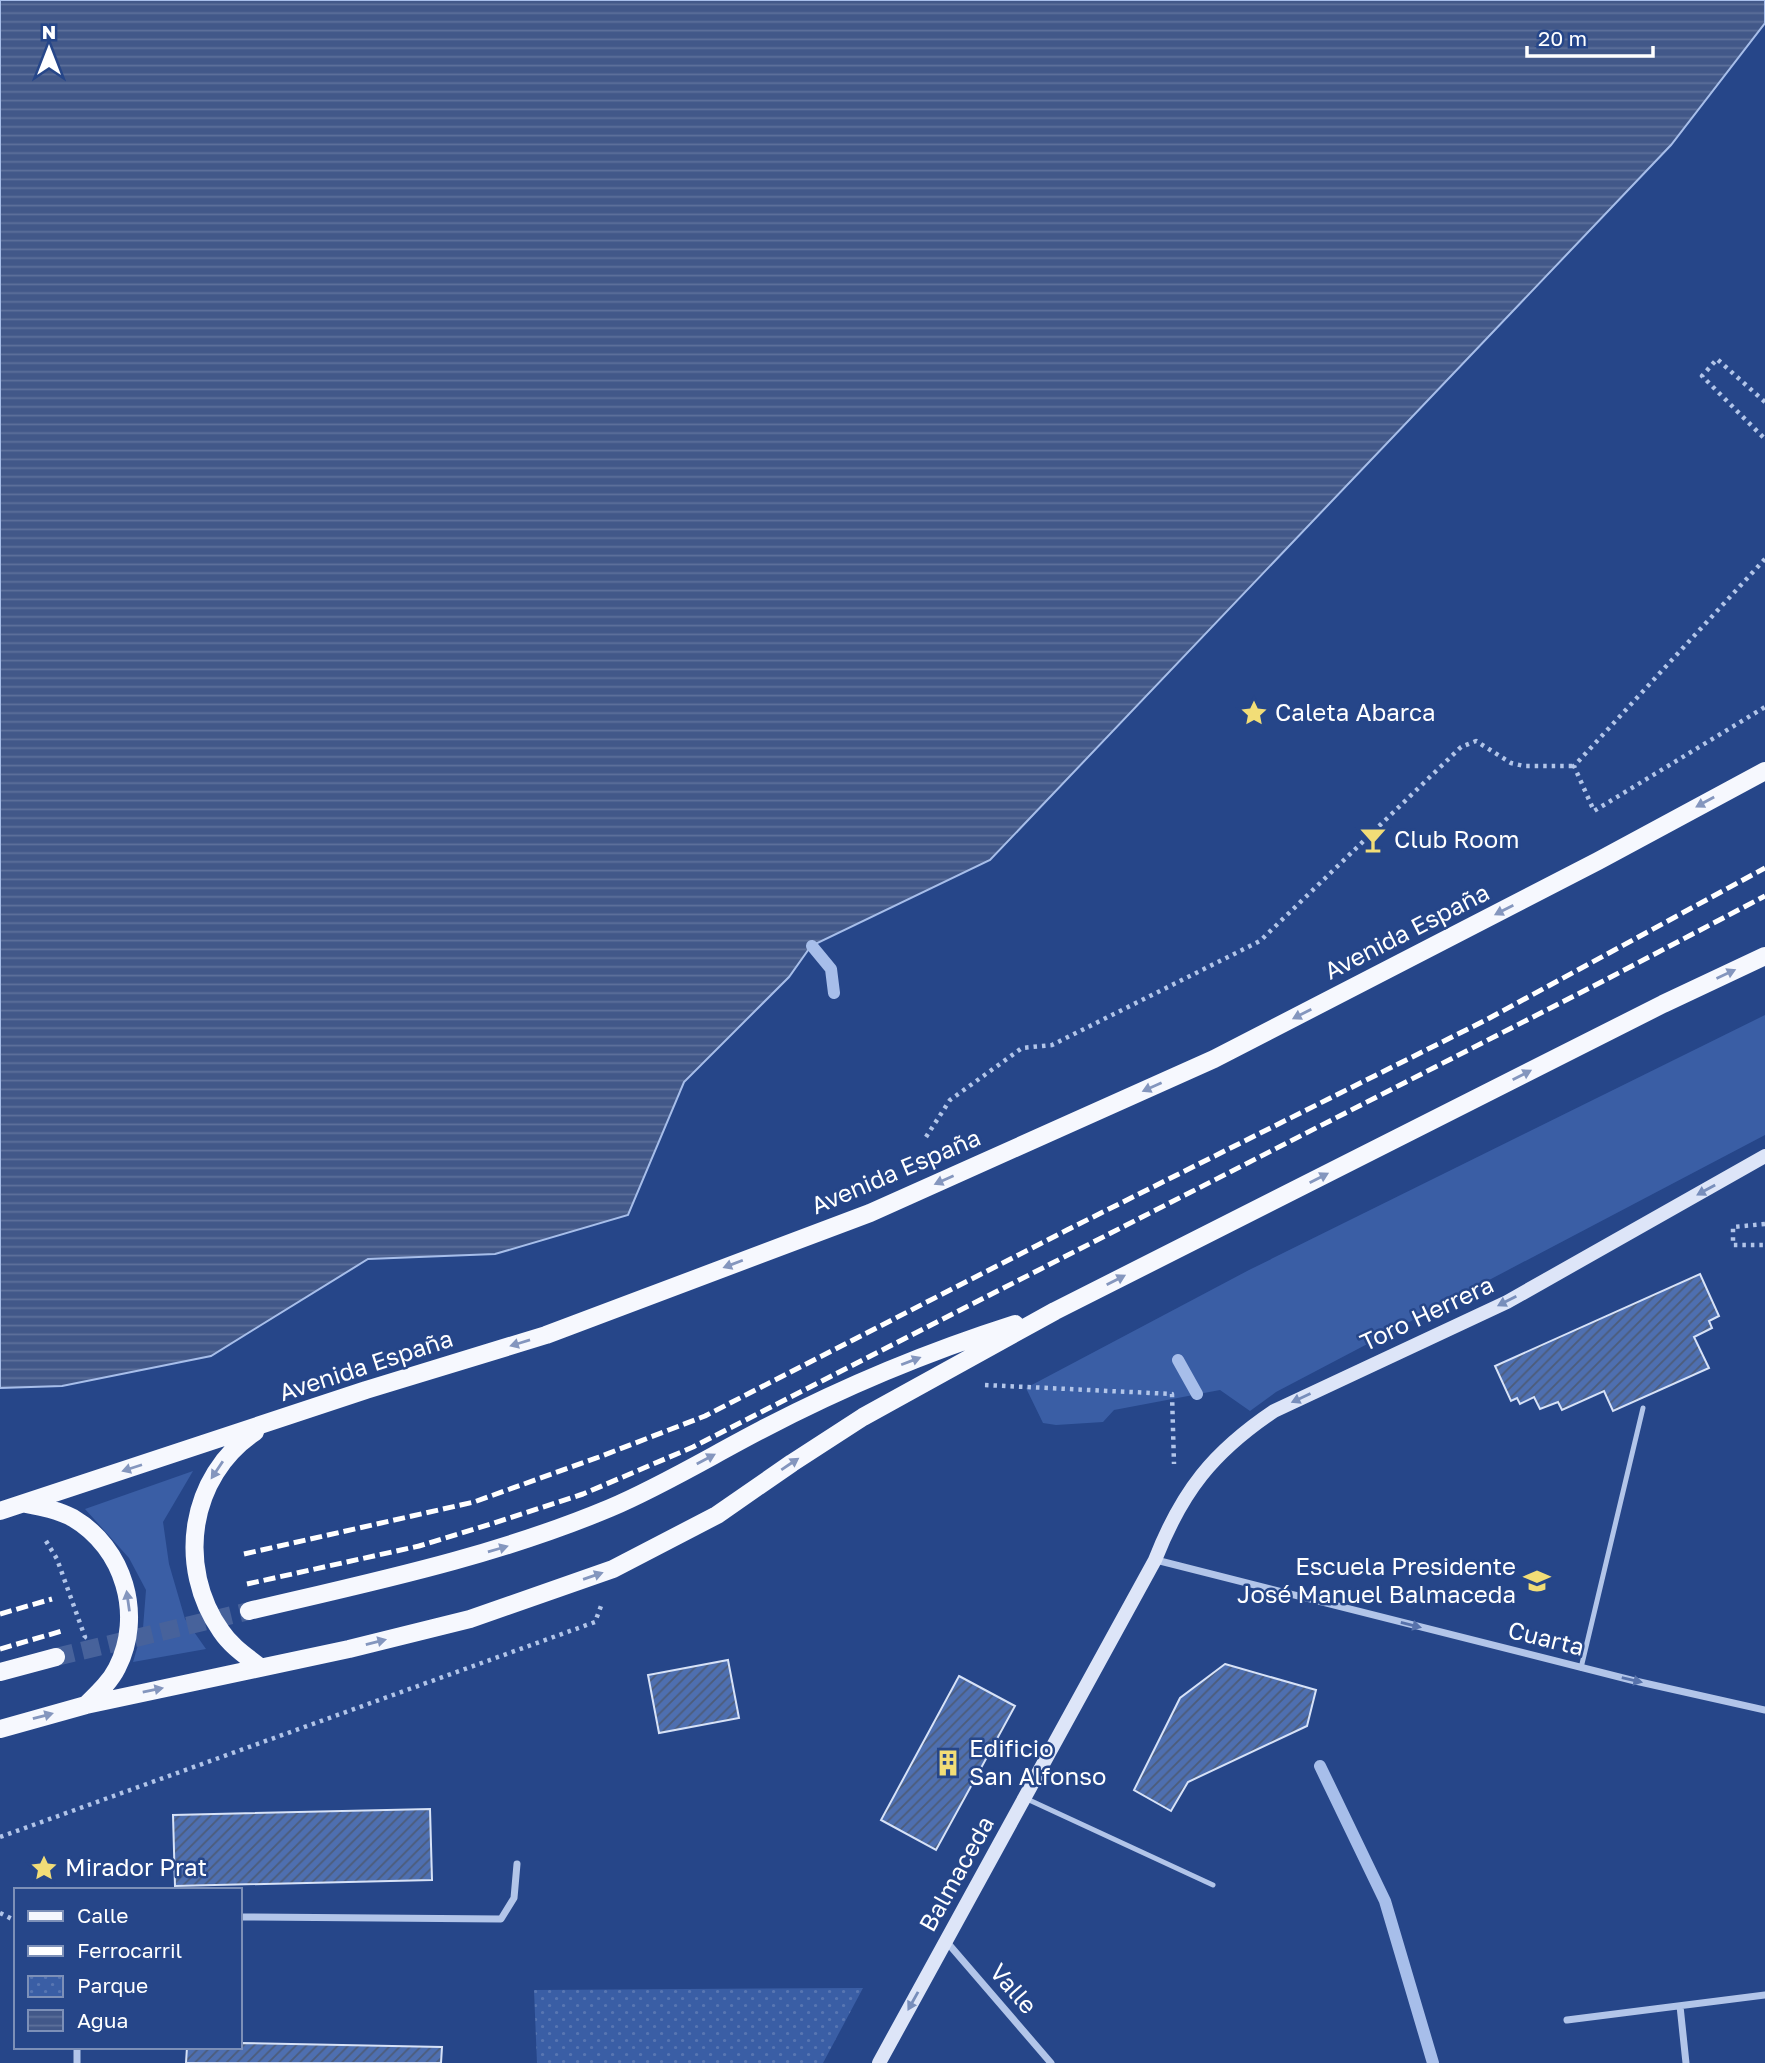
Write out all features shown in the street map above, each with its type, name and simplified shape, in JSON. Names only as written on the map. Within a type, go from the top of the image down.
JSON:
[{"type":"main road","name":"Avenida España","points":[[0,1511],[366,1390],[545,1335],[870,1213],[1214,1059],[1585,868],[1765,771]]},
{"type":"main road","points":[[0,1729],[86,1705],[349,1649],[470,1619],[613,1569],[717,1515],[863,1417],[1055,1311],[1651,1010],[1765,956]]},
{"type":"main road","points":[[249,1611],[432,1568],[532,1539],[613,1507],[792,1414],[891,1368],[972,1337],[1055,1311]]},
{"type":"main road","points":[[260,1667],[240,1652],[222,1633],[209,1611],[199,1588],[194,1563],[194,1535],[199,1508],[209,1482],[224,1459],[244,1440],[267,1424]]},
{"type":"main road","points":[[21,1503],[47,1507],[72,1517],[93,1532],[110,1552],[122,1576],[129,1599],[130,1622],[126,1646],[117,1668],[103,1688],[86,1705]]},
{"type":"main road","points":[[0,1672],[56,1657]]},
{"type":"street","name":"Toro Herrera","points":[[1155,1560],[1175,1512],[1195,1482],[1218,1454],[1274,1410],[1507,1302],[1765,1156]]},
{"type":"street","name":"Cuarta","points":[[1155,1560],[1581,1668],[1765,1710]]},
{"type":"street","name":"Balmaceda","points":[[879,2063],[1155,1560]]},
{"type":"street","points":[[242,1917],[501,1919],[514,1898],[517,1864]]},
{"type":"street","name":"Valle","points":[[946,1941],[1051,2063]]},
{"type":"street","points":[[1567,2020],[1765,1995]]},
{"type":"street","points":[[1680,2006],[1686,2063]]},
{"type":"lane","points":[[1581,1668],[1643,1408]]},
{"type":"lane","points":[[1024,1798],[1213,1885]]},
{"type":"path","points":[[1765,402],[1717,359],[1702,376],[1765,439]]},
{"type":"path","points":[[926,1137],[950,1100],[1022,1048],[1052,1045],[1260,941],[1461,747],[1476,741],[1511,763],[1524,766],[1574,766],[1765,559]]},
{"type":"path","points":[[1574,766],[1594,811],[1765,707]]},
{"type":"path","points":[[1765,1224],[1733,1227],[1733,1245],[1765,1245]]},
{"type":"path","points":[[980,1385],[1172,1394],[1175,1512]]},
{"type":"path","points":[[21,1503],[57,1559],[85,1637]]},
{"type":"path","points":[[0,1837],[596,1622],[613,1569]]},
{"type":"green space","points":[[1765,1015],[1765,1135],[1276,1392],[1250,1411],[1220,1390],[1114,1410],[1103,1422],[1056,1425],[1043,1423],[1026,1388],[1249,1270]]},
{"type":"green space","points":[[193,1471],[163,1522],[169,1564],[185,1619],[206,1649],[133,1662],[143,1628],[146,1590],[129,1558],[85,1509]]},
{"type":"green space","points":[[863,1988],[823,2063],[537,2063],[534,1990]]},
{"type":"water","points":[[0,0],[1765,0],[1765,23],[1671,145],[990,860],[811,946],[789,977],[684,1082],[628,1215],[495,1254],[368,1259],[211,1356],[62,1386],[0,1388]]},
{"type":"building","points":[[1700,1274],[1719,1316],[1709,1321],[1712,1328],[1694,1337],[1709,1368],[1613,1411],[1604,1391],[1562,1410],[1558,1402],[1540,1409],[1534,1397],[1520,1404],[1517,1398],[1511,1401],[1495,1366]]},
{"type":"building","points":[[728,1660],[739,1718],[659,1733],[648,1675]]},
{"type":"building","points":[[1225,1664],[1316,1690],[1307,1726],[1188,1782],[1171,1811],[1134,1790],[1180,1698]]},
{"type":"building","name":"Edificio San Alfonso","points":[[959,1676],[1015,1706],[936,1850],[881,1820]]},
{"type":"building","points":[[430,1809],[432,1880],[175,1886],[173,1815]]},
{"type":"building","points":[[242,2043],[442,2047],[441,2063],[186,2063],[187,2049],[242,2049]]},
{"type":"waterway","points":[[812,946],[831,969],[834,993]]},
{"type":"waterway","points":[[1178,1360],[1197,1394]]},
{"type":"waterway","points":[[1320,1766],[1385,1901],[1433,2063]]},
{"type":"tunnel","points":[[56,1657],[249,1611]]},
{"type":"railway","points":[[244,1554],[474,1502],[705,1416],[1067,1230],[1486,1020],[1765,868]]},
{"type":"railway","points":[[247,1584],[419,1546],[491,1524],[583,1494],[693,1447],[1765,896]]},
{"type":"railway","points":[[0,1614],[52,1599]]},
{"type":"railway","points":[[0,1649],[62,1631]]},
{"type":"place","name":"Caleta Abarca","points":[[1254,713]]},
{"type":"place","name":"Club Room","points":[[1373,840]]},
{"type":"place","name":"Escuela Presidente José Manuel Balmaceda","points":[[1537,1581]]},
{"type":"place","name":"Edificio San Alfonso","points":[[948,1763]]},
{"type":"place","name":"Mirador Prat","points":[[44,1868]]}]
